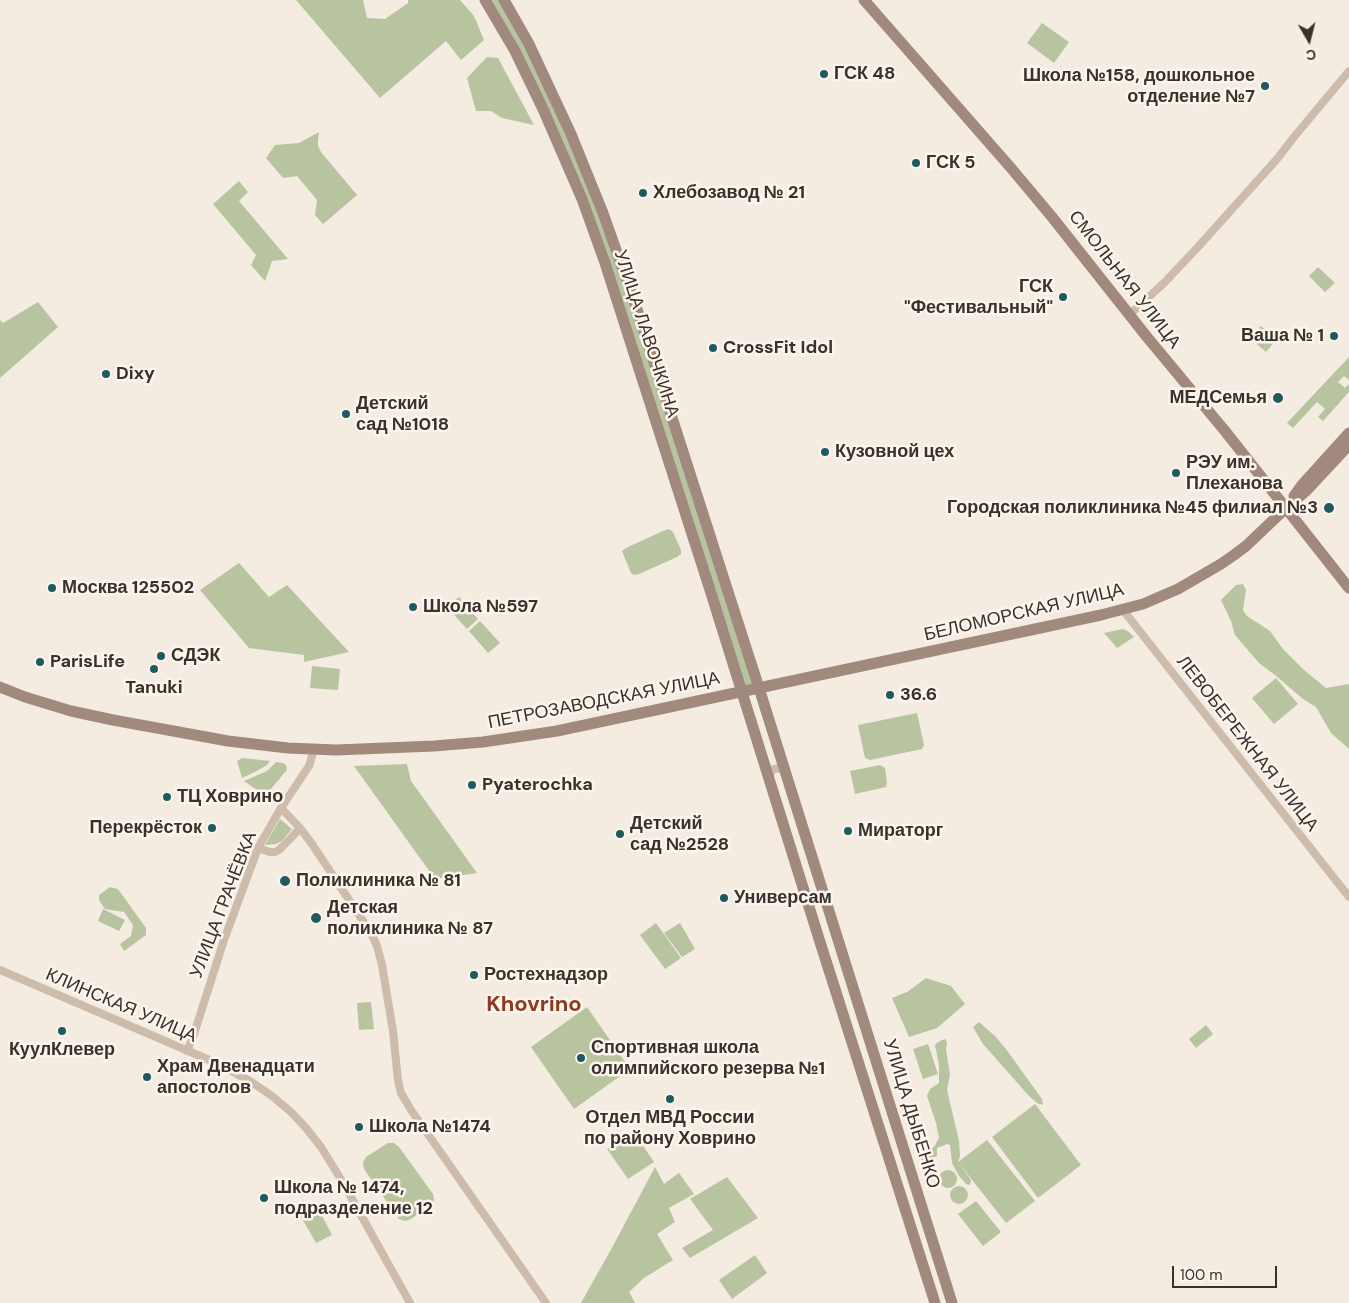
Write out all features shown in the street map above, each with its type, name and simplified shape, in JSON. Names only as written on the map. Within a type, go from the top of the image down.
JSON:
[{"type":"main road","name":"УЛИЦА ЛАВОЧКИНА","points":[[485,0],[523,67],[582,199],[637,361],[742,692]]},
{"type":"main road","name":"УЛИЦА ЛАВОЧКИНА","points":[[504,0],[529,44],[554,95],[596,194],[646,337],[759,688]]},
{"type":"main road","name":"СМОЛЬНАЯ УЛИЦА","points":[[864,0],[1042,205],[1349,588]]},
{"type":"main road","points":[[582,199],[586,204],[592,204],[596,200],[596,194]]},
{"type":"main road","points":[[589,218],[589,212],[593,208],[599,209],[603,213]]},
{"type":"main road","name":"БЕЛОМОРСКАЯ УЛИЦА","points":[[1286,508],[1302,485],[1349,433]]},
{"type":"main road","name":"БЕЛОМОРСКАЯ УЛИЦА","points":[[742,692],[1123,610],[1143,604],[1178,589],[1221,564],[1246,546],[1307,490],[1349,445]]},
{"type":"main road","name":"ПЕТРОЗАВОДСКАЯ УЛИЦА","points":[[0,687],[71,710],[149,727],[228,741],[336,750],[484,742],[557,731],[742,692]]},
{"type":"main road","name":"УЛИЦА ДЫБЕНКО","points":[[759,688],[952,1303]]},
{"type":"main road","name":"УЛИЦА ДЫБЕНКО","points":[[742,692],[935,1303]]},
{"type":"street","points":[[1129,315],[1197,248],[1277,159],[1349,71]]},
{"type":"street","name":"ЛЕВОБЕРЕЖНАЯ УЛИЦА","points":[[1123,610],[1349,897]]},
{"type":"street","name":"УЛИЦА ГРАЧЁВКА","points":[[187,1051],[193,1038],[224,940],[258,848],[281,808],[309,766],[314,749]]},
{"type":"street","points":[[769,779],[770,773],[774,768],[780,768],[786,774]]},
{"type":"street","points":[[281,808],[312,844],[371,933],[377,946],[382,965],[401,1094],[546,1303]]},
{"type":"street","points":[[258,848],[275,852],[300,828]]},
{"type":"street","points":[[820,942],[837,935]]},
{"type":"street","name":"КЛИНСКАЯ УЛИЦА","points":[[0,970],[214,1062],[250,1081],[272,1096],[291,1112],[321,1147],[410,1303]]},
{"type":"green space","points":[[296,0],[363,0],[367,18],[385,19],[408,3],[408,0],[460,0],[474,16],[484,40],[461,60],[446,41],[380,98]]},
{"type":"green space","points":[[485,0],[504,0],[596,194],[759,688],[742,692],[589,218]]},
{"type":"green space","points":[[1042,23],[1069,42],[1054,63],[1027,43]]},
{"type":"green space","points":[[487,57],[498,58],[534,125],[502,118],[491,111],[476,111],[467,78]]},
{"type":"green space","points":[[319,132],[318,146],[321,152],[357,195],[323,224],[315,215],[317,200],[297,176],[283,178],[266,158],[275,145],[299,143]]},
{"type":"green space","points":[[239,181],[248,192],[239,201],[288,259],[272,261],[265,281],[251,265],[256,255],[213,204]]},
{"type":"green space","points":[[1318,267],[1335,283],[1325,292],[1309,276]]},
{"type":"green space","points":[[38,302],[58,327],[0,378],[0,320],[3,323]]},
{"type":"green space","points":[[1261,326],[1276,340],[1266,352],[1250,338]]},
{"type":"green space","points":[[1349,357],[1349,380],[1344,376],[1338,382],[1345,388],[1349,384],[1349,392],[1323,421],[1318,417],[1325,409],[1317,402],[1293,428],[1287,423]]},
{"type":"green space","points":[[669,529],[673,532],[681,554],[639,574],[634,575],[631,573],[622,551]]},
{"type":"green space","points":[[239,563],[269,597],[287,585],[349,652],[304,662],[304,655],[249,648],[200,590]]},
{"type":"green space","points":[[1243,584],[1246,590],[1243,610],[1247,616],[1270,631],[1283,649],[1304,670],[1326,688],[1349,684],[1349,749],[1331,733],[1316,707],[1303,699],[1259,663],[1235,635],[1221,600],[1236,585]]},
{"type":"green space","points":[[459,597],[478,619],[467,629],[447,607]]},
{"type":"green space","points":[[480,621],[500,643],[488,653],[469,631]]},
{"type":"green space","points":[[1123,629],[1134,637],[1117,648],[1104,633]]},
{"type":"green space","points":[[312,666],[340,669],[338,690],[310,688]]},
{"type":"green space","points":[[1276,678],[1298,704],[1274,724],[1252,698]]},
{"type":"green space","points":[[917,713],[924,745],[922,749],[870,760],[865,758],[858,725]]},
{"type":"green space","points":[[242,758],[270,761],[267,765],[242,778],[237,761]]},
{"type":"green space","points":[[276,762],[286,765],[287,770],[269,791],[257,790],[244,781],[267,771]]},
{"type":"green space","points":[[407,764],[411,781],[477,873],[435,879],[354,766]]},
{"type":"green space","points":[[880,765],[885,768],[886,787],[855,794],[850,771]]},
{"type":"green space","points":[[280,819],[292,829],[282,841],[276,844],[265,845]]},
{"type":"green space","points":[[110,887],[118,889],[146,928],[146,935],[124,951],[120,944],[131,936],[133,925],[124,912],[105,909],[99,900],[99,895]]},
{"type":"green space","points":[[103,909],[125,920],[119,931],[98,921]]},
{"type":"green space","points":[[656,923],[681,958],[665,969],[640,935]]},
{"type":"green space","points":[[680,923],[695,949],[682,957],[664,933]]},
{"type":"green space","points":[[926,978],[951,986],[965,1004],[937,1028],[909,1037],[892,998],[907,992]]},
{"type":"green space","points":[[371,1002],[374,1029],[359,1030],[357,1003]]},
{"type":"green space","name":"Спортивная школа олимпийского резерва №1","points":[[587,1007],[630,1069],[574,1109],[531,1047]]},
{"type":"green space","points":[[979,1022],[1006,1049],[1042,1099],[1043,1105],[1037,1103],[1029,1096],[983,1044],[973,1027]]},
{"type":"green space","points":[[1206,1025],[1213,1034],[1196,1048],[1189,1039]]},
{"type":"green space","points":[[945,1039],[947,1042],[946,1049],[950,1075],[947,1090],[959,1141],[960,1156],[958,1162],[971,1180],[970,1185],[966,1184],[959,1176],[952,1163],[950,1145],[947,1144],[937,1148],[937,1156],[926,1161],[922,1161],[920,1157],[921,1154],[934,1147],[939,1138],[927,1096],[930,1089],[939,1083],[939,1065],[935,1045]]},
{"type":"green space","points":[[928,1044],[938,1074],[923,1079],[913,1049]]},
{"type":"green space","points":[[1035,1104],[1081,1165],[1038,1198],[992,1137]]},
{"type":"green space","points":[[633,1131],[654,1162],[628,1179],[607,1149]]},
{"type":"green space","points":[[987,1140],[1035,1201],[1006,1223],[958,1162]]},
{"type":"green space","points":[[388,1143],[394,1143],[399,1147],[433,1194],[434,1200],[430,1206],[405,1221],[399,1219],[364,1169],[363,1162],[366,1157]]},
{"type":"green space","points":[[655,1167],[664,1184],[679,1173],[694,1194],[669,1208],[675,1222],[657,1234],[673,1260],[644,1278],[629,1292],[635,1303],[581,1303],[614,1244]]},
{"type":"green space","points":[[948,1170],[956,1175],[957,1179],[952,1187],[948,1188],[940,1183],[939,1179],[944,1171]]},
{"type":"green space","points":[[727,1177],[758,1218],[690,1258],[682,1248],[713,1230],[690,1199]]},
{"type":"green space","points":[[959,1186],[967,1191],[968,1195],[963,1203],[959,1204],[951,1199],[950,1195],[955,1187]]},
{"type":"green space","points":[[976,1201],[1001,1232],[983,1246],[958,1214]]},
{"type":"green space","points":[[317,1206],[332,1235],[316,1243],[300,1215]]},
{"type":"green space","points":[[755,1255],[767,1273],[732,1299],[719,1280]]},
{"type":"place","name":"ГСК 48","points":[[824,74]]},
{"type":"place","name":"Школа №158, дошкольное отделение №7","points":[[1265,86]]},
{"type":"place","name":"ГСК 5","points":[[916,163]]},
{"type":"place","name":"Хлебозавод № 21","points":[[643,193]]},
{"type":"place","name":"ГСК \"Фестивальный\"","points":[[1063,297]]},
{"type":"place","name":"Ваша № 1","points":[[1334,336]]},
{"type":"place","name":"CrossFit Idol","points":[[713,348]]},
{"type":"place","name":"Dixy","points":[[106,374]]},
{"type":"place","name":"МЕДСемья","points":[[1278,398]]},
{"type":"place","name":"Детский сад №1018","points":[[346,414]]},
{"type":"place","name":"Кузовной цех","points":[[825,452]]},
{"type":"place","name":"РЭУ им. Плеханова","points":[[1176,473]]},
{"type":"place","name":"Городская поликлиника №45 филиал №3","points":[[1329,508]]},
{"type":"place","name":"Москва 125502","points":[[52,588]]},
{"type":"place","name":"Школа №597","points":[[413,607]]},
{"type":"place","name":"СДЭК","points":[[161,656]]},
{"type":"place","name":"ParisLife","points":[[40,662]]},
{"type":"place","name":"Tanuki","points":[[154,669]]},
{"type":"place","name":"36.6","points":[[890,695]]},
{"type":"place","name":"Pyaterochka","points":[[472,785]]},
{"type":"place","name":"ТЦ Ховрино","points":[[167,797]]},
{"type":"place","name":"Перекрёсток","points":[[212,828]]},
{"type":"place","name":"Мираторг","points":[[848,831]]},
{"type":"place","name":"Детский сад №2528","points":[[620,834]]},
{"type":"place","name":"Поликлиника № 81","points":[[285,881]]},
{"type":"place","name":"Универсам","points":[[724,898]]},
{"type":"place","name":"Детская поликлиника № 87","points":[[316,918]]},
{"type":"place","name":"Ростехнадзор","points":[[474,975]]},
{"type":"place","name":"КуулКлевер","points":[[62,1031]]},
{"type":"place","name":"Спортивная школа олимпийского резерва №1","points":[[581,1058]]},
{"type":"place","name":"Храм Двенадцати апостолов","points":[[147,1077]]},
{"type":"place","name":"Отдел МВД России по району Ховрино","points":[[670,1099]]},
{"type":"place","name":"Школа №1474","points":[[359,1127]]},
{"type":"place","name":"Школа № 1474, подразделение 12","points":[[264,1198]]},
{"type":"district","name":"Khovrino","points":[[534,1005]]}]
